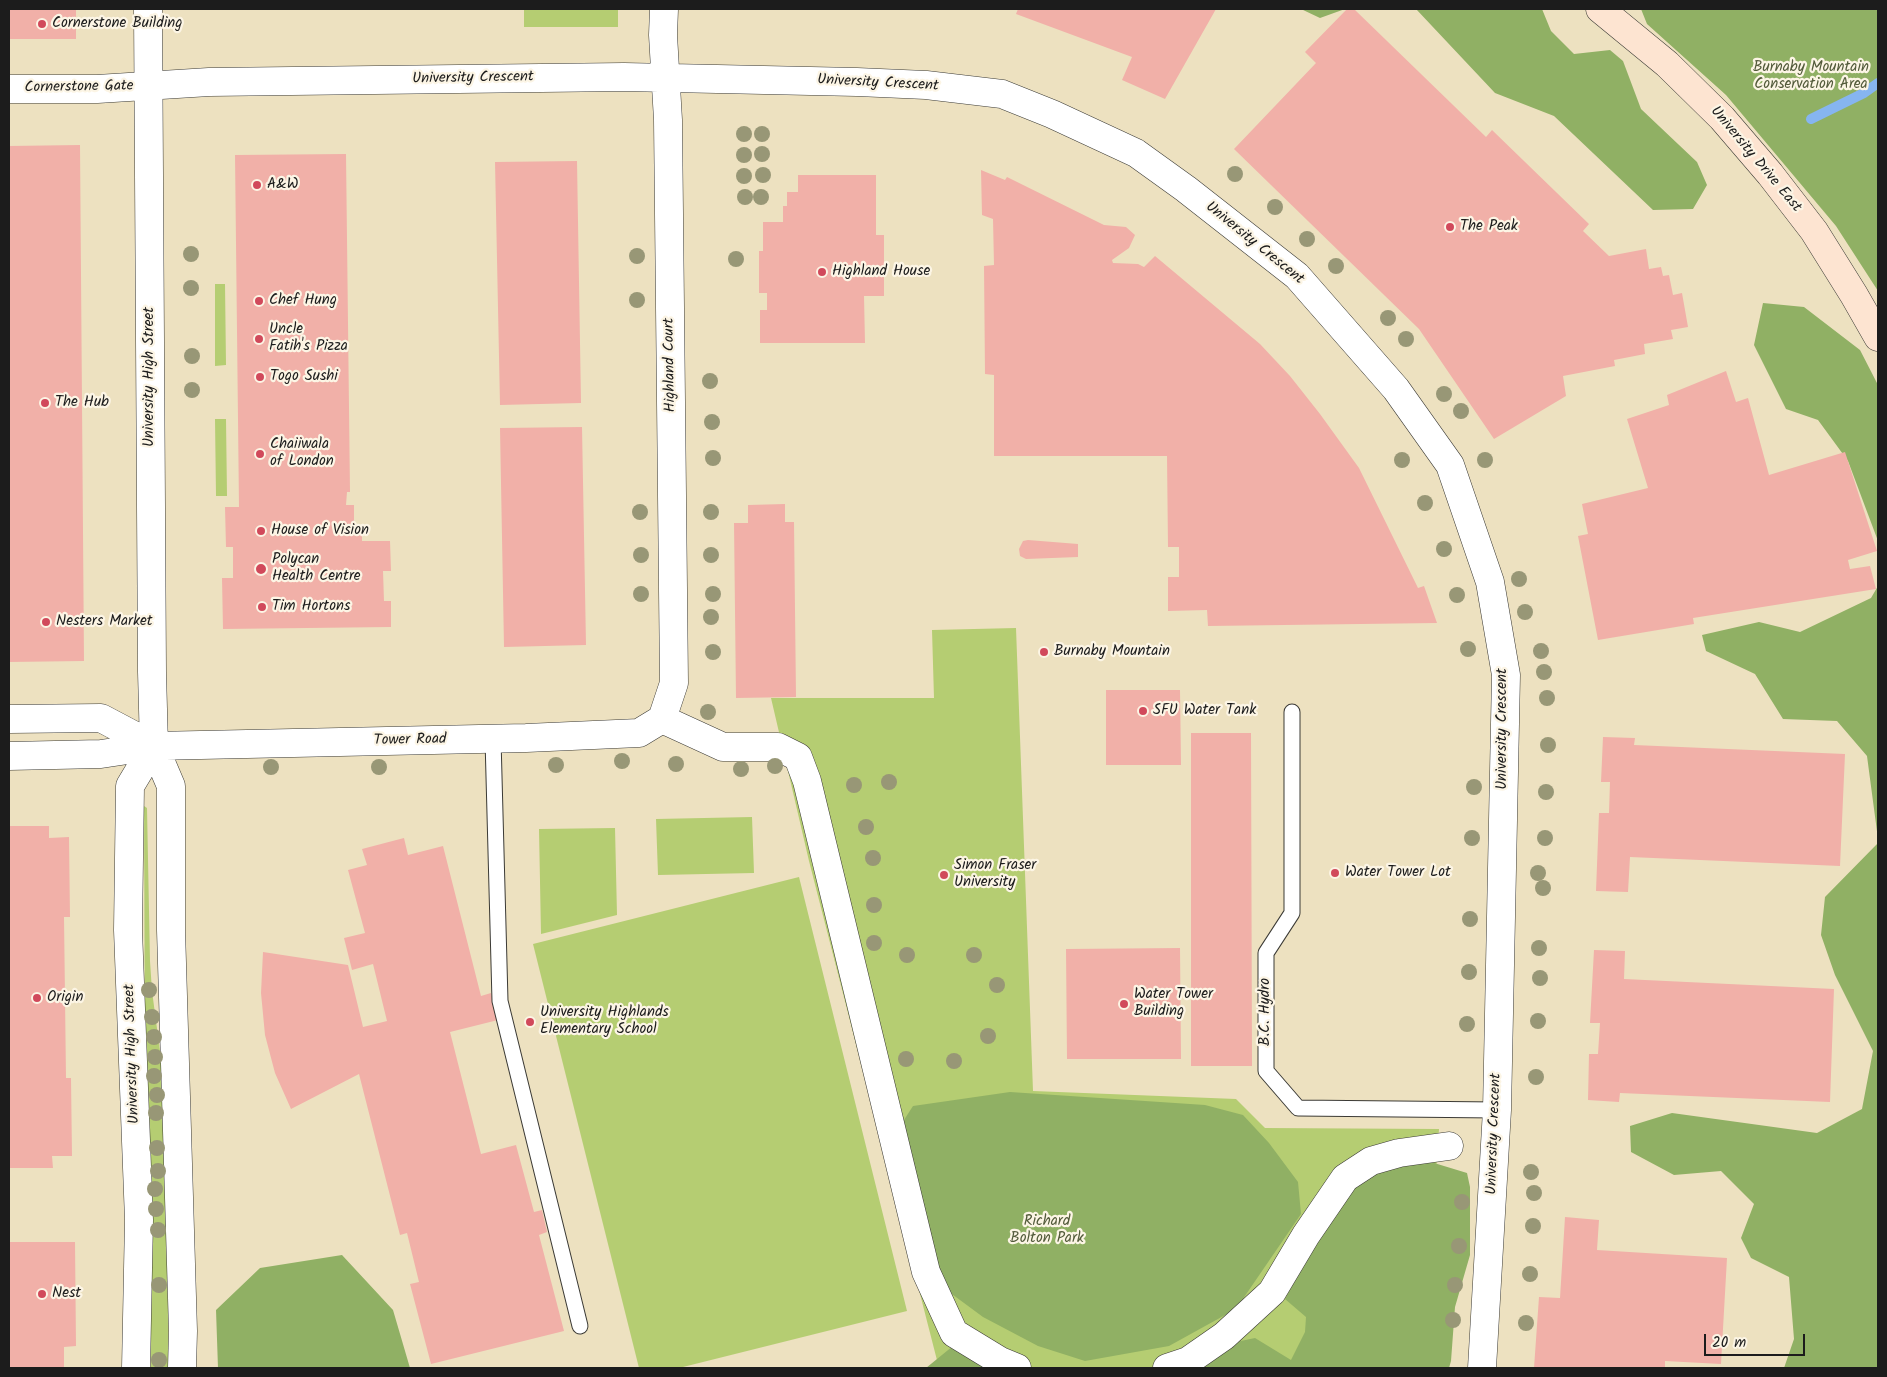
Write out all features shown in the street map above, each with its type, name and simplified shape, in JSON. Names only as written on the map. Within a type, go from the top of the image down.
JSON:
[{"type":"street","name":"University High Street","points":[[148,9],[154,746],[171,786],[171,930],[183,1331],[182,1368]]},
{"type":"street","name":"Highland Court","points":[[662,718],[674,683],[668,120],[664,9]]},
{"type":"street","name":"University Drive East","points":[[1600,9],[1667,64],[1722,118],[1770,174],[1814,231],[1854,294],[1878,337]]},
{"type":"street","name":"University Crescent","points":[[148,86],[209,82],[666,78],[926,85],[1002,94],[1052,114],[1136,153],[1186,189],[1297,276],[1396,389],[1450,465],[1490,582],[1506,675],[1497,1110],[1482,1368]]},
{"type":"street","name":"Cornerstone Gate","points":[[9,89],[97,89],[148,86]]},
{"type":"street","name":"Tower Road","points":[[9,719],[101,718],[154,746]]},
{"type":"street","name":"Tower Road","points":[[9,756],[101,754],[154,746],[493,739],[640,733],[662,718]]},
{"type":"street","points":[[662,718],[722,747],[778,747],[798,757],[808,781],[926,1272],[954,1333],[1000,1361],[1018,1368]]},
{"type":"street","name":"University High Street","points":[[136,1368],[139,1220],[128,930],[130,786],[154,746]]},
{"type":"street","points":[[1167,1368],[1188,1361],[1224,1336],[1272,1292],[1306,1235],[1345,1178],[1371,1161],[1399,1153],[1450,1146]]},
{"type":"lane","name":"B.C. Hydro","points":[[1292,712],[1292,912],[1266,953],[1266,1071],[1298,1108],[1497,1110]]},
{"type":"lane","points":[[493,739],[500,1001],[580,1326]]},
{"type":"green space","points":[[524,9],[618,9],[618,27],[524,27]]},
{"type":"green space","points":[[1301,9],[1345,9],[1320,18]]},
{"type":"green space","points":[[1416,9],[1542,9],[1551,31],[1574,54],[1610,50],[1623,61],[1641,109],[1697,162],[1707,185],[1693,209],[1653,210],[1554,116],[1495,93]]},
{"type":"green space","name":"Burnaby Mountain Conservation Area","points":[[1641,9],[1878,9],[1878,291],[1836,226],[1726,95],[1647,24]]},
{"type":"green space","points":[[215,284],[225,284],[226,365],[215,366]]},
{"type":"green space","points":[[1763,303],[1804,307],[1860,350],[1878,385],[1878,541],[1848,461],[1818,420],[1786,409],[1754,345]]},
{"type":"green space","points":[[215,419],[226,419],[227,496],[216,496]]},
{"type":"green space","points":[[1878,586],[1878,839],[1867,756],[1837,721],[1783,719],[1755,674],[1706,651],[1702,635],[1759,622],[1800,632],[1871,598]]},
{"type":"green space","name":"Richard Bolton Park","points":[[1016,628],[1033,1091],[1236,1099],[1265,1128],[1439,1129],[1422,1368],[939,1368],[809,861],[771,698],[934,698],[932,630]]},
{"type":"green space","points":[[144,806],[147,808],[152,991],[164,1081],[169,1368],[151,1368],[145,1072]]},
{"type":"green space","points":[[752,817],[754,873],[658,875],[656,819]]},
{"type":"green space","points":[[615,828],[617,915],[541,934],[539,829]]},
{"type":"green space","points":[[1878,843],[1878,1368],[1784,1368],[1794,1339],[1789,1277],[1751,1258],[1741,1238],[1754,1204],[1721,1171],[1674,1175],[1631,1152],[1630,1126],[1672,1113],[1817,1133],[1862,1109],[1873,1051],[1835,975],[1821,935],[1825,897]]},
{"type":"green space","points":[[799,877],[907,1311],[679,1368],[639,1368],[533,944]]},
{"type":"green space","points":[[1010,1092],[1205,1105],[1243,1115],[1269,1143],[1298,1182],[1301,1214],[1236,1309],[1169,1346],[1085,1361],[1038,1346],[983,1317],[941,1286],[895,1134],[913,1106]]},
{"type":"green space","points":[[1421,1159],[1467,1173],[1470,1187],[1470,1255],[1455,1307],[1449,1368],[1192,1368],[1236,1342],[1255,1338],[1291,1360],[1305,1332],[1306,1317],[1285,1299],[1334,1208],[1370,1168]]},
{"type":"green space","points":[[342,1255],[393,1310],[410,1368],[218,1368],[216,1310],[260,1268]]},
{"type":"green space","points":[[953,1346],[999,1368],[926,1368]]},
{"type":"building","name":"Cornerstone Building","points":[[9,9],[76,9],[76,39],[9,39]]},
{"type":"building","points":[[1018,9],[1216,9],[1165,99],[1122,80],[1132,57],[1016,14]]},
{"type":"building","name":"The Peak","points":[[1347,9],[1354,9],[1486,137],[1492,130],[1589,224],[1583,231],[1609,256],[1646,249],[1649,269],[1661,267],[1663,276],[1669,275],[1673,295],[1682,293],[1688,327],[1671,330],[1673,339],[1644,344],[1645,354],[1614,360],[1615,366],[1563,376],[1566,396],[1494,439],[1419,329],[1234,149],[1316,63],[1305,52]]},
{"type":"building","name":"The Hub","points":[[80,145],[84,661],[9,662],[9,146]]},
{"type":"building","points":[[346,154],[350,492],[347,492],[346,505],[354,505],[354,530],[362,530],[362,541],[390,541],[391,571],[383,571],[384,601],[391,601],[391,627],[223,629],[222,578],[233,578],[233,547],[226,547],[225,507],[239,507],[235,155]]},
{"type":"building","points":[[577,161],[581,403],[500,405],[495,162]]},
{"type":"building","points":[[981,170],[1005,180],[1007,177],[1104,225],[1126,227],[1135,235],[1129,248],[1112,260],[1113,263],[1138,264],[1144,267],[1155,256],[1260,344],[1290,376],[1359,468],[1418,588],[1424,586],[1437,623],[1208,626],[1207,610],[1168,611],[1168,577],[1179,577],[1179,547],[1168,547],[1167,456],[994,456],[994,375],[985,374],[984,266],[994,265],[993,219],[982,215]]},
{"type":"building","name":"Highland House","points":[[798,175],[876,175],[876,235],[884,235],[884,296],[864,296],[865,343],[760,343],[760,310],[767,310],[767,293],[759,293],[759,251],[763,251],[763,222],[783,222],[783,206],[787,206],[787,192],[798,192]]},
{"type":"building","points":[[1726,371],[1736,402],[1748,398],[1769,475],[1845,452],[1877,551],[1848,560],[1850,569],[1870,566],[1876,589],[1693,618],[1694,624],[1598,640],[1578,536],[1588,534],[1582,504],[1648,488],[1627,419],[1669,405],[1667,395]]},
{"type":"building","points":[[582,427],[586,645],[504,647],[500,428]]},
{"type":"building","points":[[785,504],[785,522],[794,522],[796,697],[736,698],[734,523],[748,523],[748,505]]},
{"type":"building","points":[[1023,541],[1078,544],[1078,557],[1026,559],[1020,556],[1019,549]]},
{"type":"building","name":"SFU Water Tank","points":[[1106,690],[1180,690],[1181,765],[1106,765]]},
{"type":"building","points":[[1191,733],[1251,733],[1252,1066],[1191,1066]]},
{"type":"building","points":[[1603,737],[1635,738],[1634,745],[1845,754],[1840,866],[1630,857],[1628,892],[1596,891],[1599,813],[1609,813],[1610,782],[1601,782]]},
{"type":"building","name":"Origin","points":[[9,826],[49,826],[49,838],[69,837],[70,917],[64,917],[66,1078],[71,1078],[72,1156],[52,1156],[53,1168],[9,1168]]},
{"type":"building","points":[[404,838],[408,855],[443,846],[481,996],[491,993],[498,1020],[450,1032],[481,1154],[516,1145],[534,1212],[542,1210],[547,1232],[539,1235],[564,1331],[431,1364],[410,1284],[419,1282],[407,1233],[400,1235],[359,1074],[291,1109],[275,1073],[265,1035],[261,993],[263,952],[348,965],[363,1027],[387,1021],[373,964],[352,970],[344,938],[365,933],[348,870],[367,865],[362,849]]},
{"type":"building","name":"Water Tower Building","points":[[1180,948],[1181,1059],[1067,1059],[1066,949]]},
{"type":"building","points":[[1594,950],[1625,951],[1624,979],[1834,989],[1830,1102],[1620,1093],[1619,1102],[1588,1100],[1589,1054],[1598,1054],[1600,1023],[1590,1023]]},
{"type":"building","points":[[1565,1217],[1599,1220],[1597,1250],[1727,1258],[1721,1364],[1665,1361],[1665,1368],[1534,1368],[1539,1297],[1560,1298]]},
{"type":"building","name":"Nest","points":[[9,1242],[75,1242],[76,1346],[64,1347],[64,1368],[9,1368]]},
{"type":"waterway","points":[[1811,119],[1864,93],[1878,83]]},
{"type":"place","name":"Cornerstone Building","points":[[42,24]]},
{"type":"place","name":"A&W","points":[[257,185]]},
{"type":"place","name":"The Peak","points":[[1450,227]]},
{"type":"place","name":"Highland House","points":[[822,272]]},
{"type":"place","name":"Chef Hung","points":[[259,301]]},
{"type":"place","name":"Uncle Fatih's Pizza","points":[[259,339]]},
{"type":"place","name":"Togo Sushi","points":[[260,377]]},
{"type":"place","name":"The Hub","points":[[45,403]]},
{"type":"place","name":"Chaiiwala of London","points":[[260,454]]},
{"type":"place","name":"House of Vision","points":[[261,531]]},
{"type":"place","name":"Polycan Health Centre","points":[[261,569]]},
{"type":"place","name":"Tim Hortons","points":[[262,607]]},
{"type":"place","name":"Nesters Market","points":[[46,622]]},
{"type":"place","name":"Burnaby Mountain","points":[[1044,652]]},
{"type":"place","name":"SFU Water Tank","points":[[1143,711]]},
{"type":"place","name":"Water Tower Lot","points":[[1335,873]]},
{"type":"place","name":"Simon Fraser University","points":[[944,875]]},
{"type":"place","name":"Origin","points":[[37,998]]},
{"type":"place","name":"Water Tower Building","points":[[1124,1004]]},
{"type":"place","name":"University Highlands Elementary School","points":[[530,1022]]},
{"type":"place","name":"Nest","points":[[42,1294]]}]
